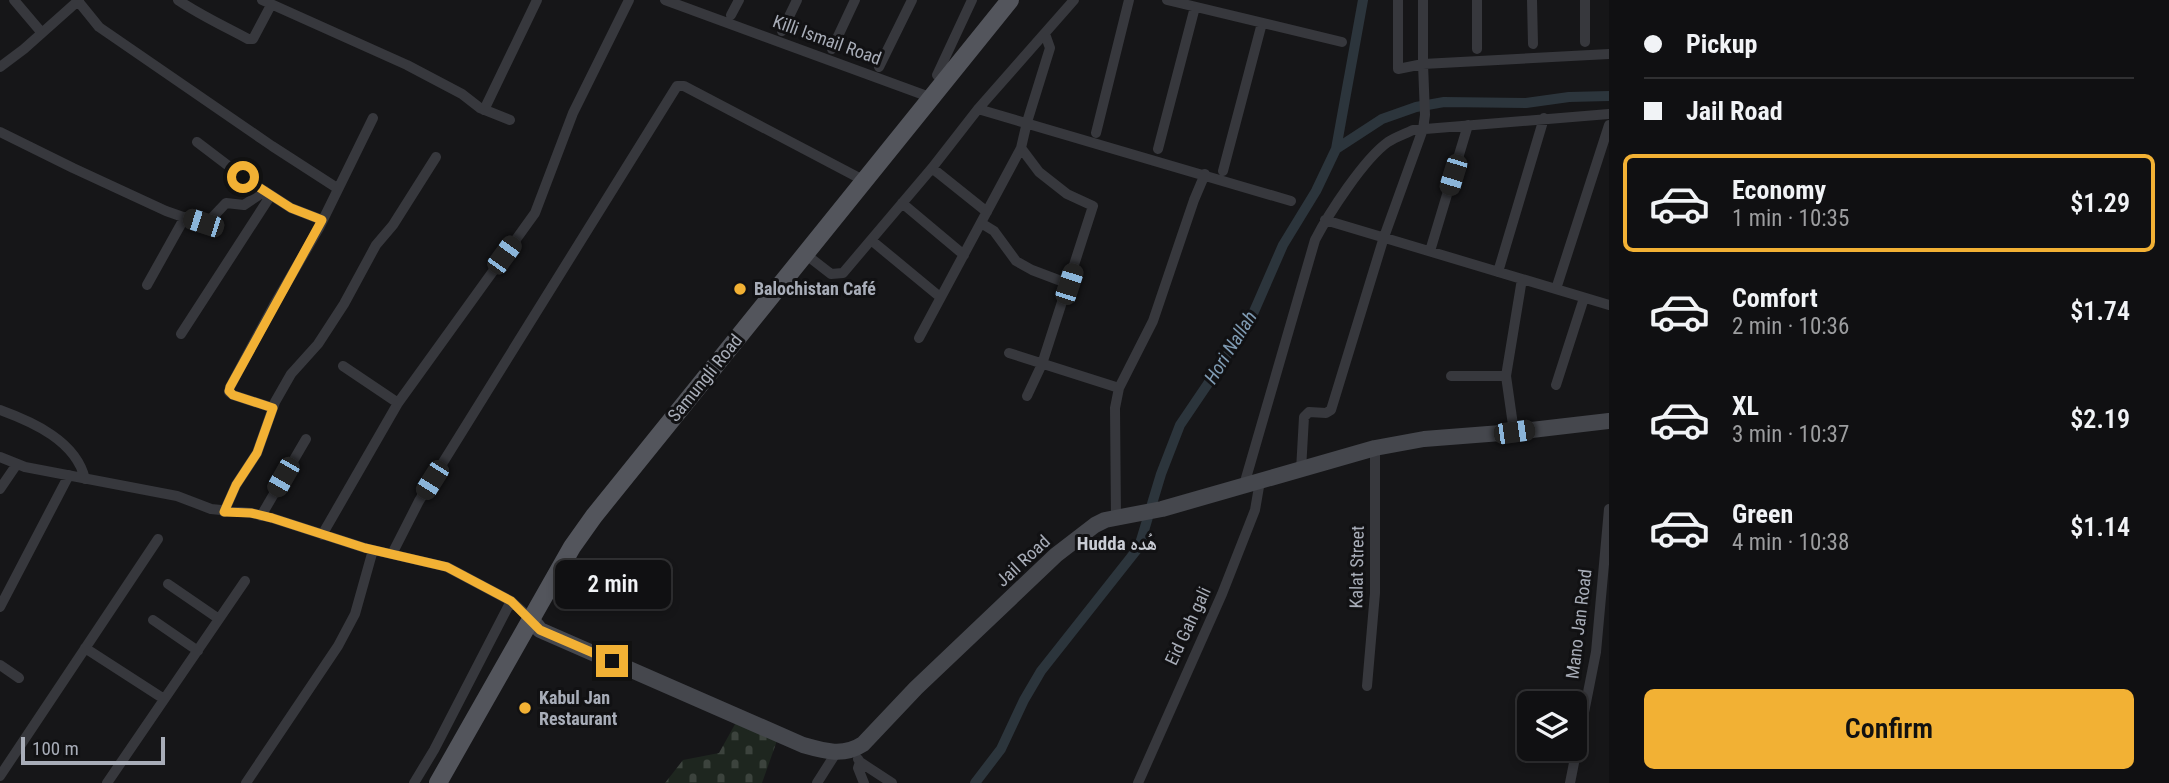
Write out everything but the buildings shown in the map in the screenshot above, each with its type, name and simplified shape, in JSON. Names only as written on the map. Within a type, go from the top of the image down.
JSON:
[{"type":"main road","name":"Samungli Road","points":[[452,783],[536,625],[572,547],[594,516],[808,257],[1010,0]]},
{"type":"main road","points":[[934,99],[1022,0]]},
{"type":"main road","name":"Samungli Road","points":[[808,257],[863,180],[934,99]]},
{"type":"main road","name":"Jail Road","points":[[857,756],[863,744],[916,688],[1056,555],[1095,524],[1116,517],[1163,509],[1376,449],[1424,439],[1609,421]]},
{"type":"main road","name":"Samungli Road","points":[[438,783],[536,625]]},
{"type":"main road","points":[[536,625],[803,745],[857,756]]},
{"type":"street","points":[[14,0],[42,33]]},
{"type":"street","points":[[178,0],[205,19],[216,21],[248,39],[253,39],[267,2],[407,65],[462,94],[485,110],[510,120]]},
{"type":"street","points":[[485,110],[537,0]]},
{"type":"street","points":[[322,535],[398,403],[535,213],[573,113],[629,0]]},
{"type":"street","name":"Killi Ismail Road","points":[[665,0],[934,99]]},
{"type":"street","points":[[732,15],[739,0]]},
{"type":"street","points":[[782,31],[797,0]]},
{"type":"street","points":[[832,49],[855,0]]},
{"type":"street","points":[[879,67],[912,0]]},
{"type":"street","points":[[937,75],[972,0]]},
{"type":"street","points":[[808,257],[831,274],[843,273],[978,109],[1074,0]]},
{"type":"street","points":[[1096,132],[1129,0]]},
{"type":"street","points":[[1167,0],[1342,41]]},
{"type":"street","points":[[1398,0],[1398,69],[1423,64],[1609,54]]},
{"type":"street","points":[[1301,470],[1304,417],[1308,412],[1326,413],[1331,410],[1384,237],[1423,129],[1423,0]]},
{"type":"street","points":[[1476,0],[1477,49]]},
{"type":"street","points":[[1532,0],[1533,44]]},
{"type":"street","points":[[1585,42],[1586,0]]},
{"type":"street","points":[[0,67],[79,1],[99,27],[337,188]]},
{"type":"street","points":[[1158,149],[1195,7]]},
{"type":"street","points":[[1223,171],[1262,23]]},
{"type":"street","points":[[919,338],[1021,148],[1050,48],[1045,34]]},
{"type":"street","points":[[392,554],[419,501],[677,86],[684,86],[863,180]]},
{"type":"street","points":[[978,109],[1291,201]]},
{"type":"street","points":[[1244,485],[1315,240],[1325,220],[1387,143],[1413,130],[1609,114]]},
{"type":"street","points":[[273,408],[233,395],[229,391],[230,387],[322,220],[373,118]]},
{"type":"street","points":[[1498,272],[1544,118]]},
{"type":"street","points":[[1430,251],[1468,125]]},
{"type":"street","points":[[1556,289],[1609,125]]},
{"type":"street","points":[[0,132],[166,211],[203,223],[226,203],[244,205],[267,193]]},
{"type":"street","points":[[197,142],[291,208],[322,220]]},
{"type":"street","points":[[1021,148],[1039,172],[1067,194],[1093,206],[1042,364],[1027,396]]},
{"type":"street","points":[[224,512],[236,485],[257,453],[273,408],[291,374],[318,344],[344,304],[376,245],[393,225],[436,157]]},
{"type":"street","points":[[932,168],[987,212]]},
{"type":"street","points":[[1116,517],[1115,408],[1119,388],[1153,321],[1205,174]]},
{"type":"street","points":[[181,334],[267,193]]},
{"type":"street","points":[[902,203],[964,255]]},
{"type":"street","points":[[147,285],[185,218]]},
{"type":"street","points":[[1325,220],[1609,305]]},
{"type":"street","points":[[981,223],[994,231],[1016,261],[1069,284]]},
{"type":"street","points":[[871,240],[940,297]]},
{"type":"street","points":[[1514,432],[1506,376],[1522,279]]},
{"type":"street","points":[[1556,385],[1584,298]]},
{"type":"street","points":[[1009,353],[1119,388]]},
{"type":"street","points":[[342,366],[398,403]]},
{"type":"street","points":[[1451,376],[1506,376]]},
{"type":"street","points":[[0,410],[53,436],[78,459],[85,479]]},
{"type":"street","points":[[261,516],[306,439]]},
{"type":"street","name":"Kalat Street","points":[[1367,686],[1375,593],[1376,449]]},
{"type":"street","points":[[0,457],[17,464],[85,479],[177,496],[224,512],[261,516],[373,550],[447,567],[511,601],[536,625]]},
{"type":"street","points":[[0,489],[17,464]]},
{"type":"street","points":[[0,607],[69,475]]},
{"type":"street","name":"Eid Gah gali","points":[[1138,783],[1222,594],[1255,510],[1261,481]]},
{"type":"street","name":"Mano Jan Road","points":[[1570,783],[1596,652],[1609,509]]},
{"type":"street","points":[[0,776],[158,539]]},
{"type":"street","points":[[246,783],[344,635],[355,614],[373,550]]},
{"type":"street","points":[[107,783],[244,582]]},
{"type":"street","points":[[168,584],[219,619]]},
{"type":"street","points":[[414,783],[434,750],[511,601]]},
{"type":"street","points":[[153,620],[198,651]]},
{"type":"street","points":[[85,648],[164,699]]},
{"type":"street","points":[[0,665],[19,678]]},
{"type":"street","points":[[817,783],[836,753]]},
{"type":"street","points":[[857,756],[864,783]]},
{"type":"street","points":[[857,756],[892,783]]},
{"type":"green space","points":[[739,717],[779,735],[762,783],[665,783],[683,760],[719,753]]},
{"type":"waterway","points":[[1336,149],[1363,0]]},
{"type":"waterway","name":"Hori Nallah","points":[[975,783],[1001,749],[1041,671],[1139,547],[1161,474],[1180,425],[1249,323],[1283,245],[1316,191],[1336,149],[1382,119],[1416,107],[1444,102],[1526,103],[1569,97],[1609,96]]},
{"type":"place","name":"Balochistan Café","points":[[740,289]]},
{"type":"place","name":"Kabul Jan Restaurant","points":[[525,708]]},
{"type":"district","name":"Hudda ھُدہ","points":[[1117,543]]},
{"type":"route","points":[[243,177],[291,208],[322,220],[230,387],[229,391],[233,395],[273,408],[257,453],[236,485],[224,512],[251,513],[272,518],[365,548],[447,567],[511,601],[540,630],[612,661]]}]
